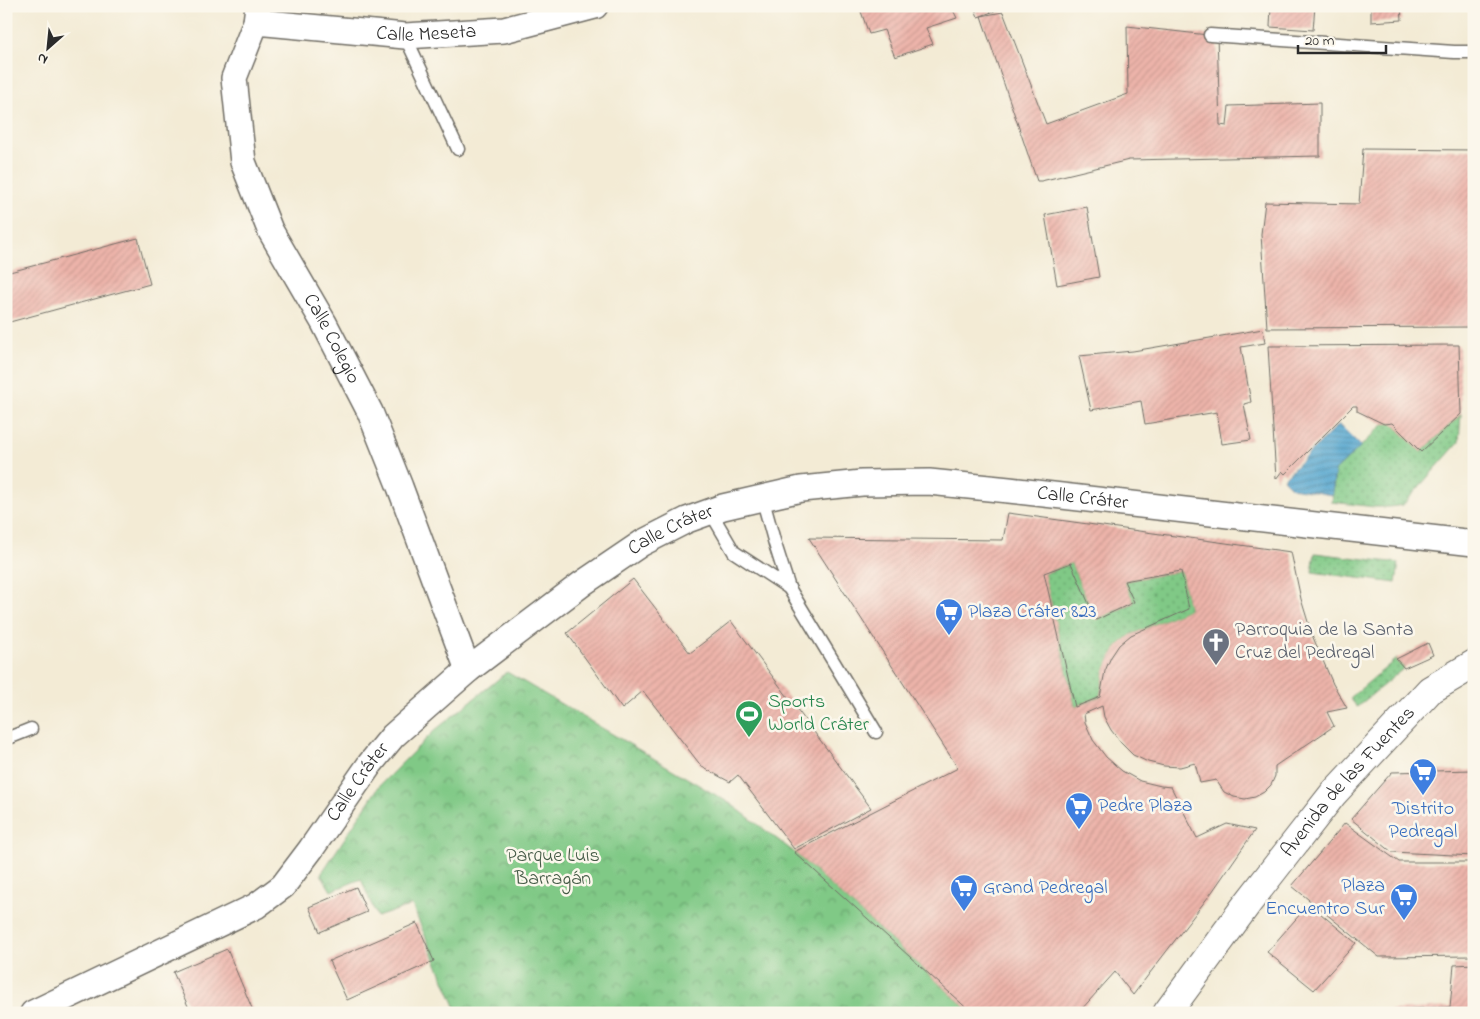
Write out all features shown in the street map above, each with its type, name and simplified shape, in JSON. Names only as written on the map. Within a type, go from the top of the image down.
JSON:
[{"type":"street","name":"Calle Meseta","points":[[257,14],[406,36],[504,30],[595,6]]},
{"type":"street","name":"Calle Colegio","points":[[257,14],[234,78],[243,162],[270,230],[324,323],[370,412],[468,670]]},
{"type":"street","name":"Calle Cráter","points":[[33,1013],[256,906],[283,886],[370,764],[393,736],[468,670],[583,583],[642,543],[687,520],[710,511],[801,489],[862,483],[929,482],[1474,543]]},
{"type":"street","name":"Avenida de las Fuentes","points":[[1167,1013],[1247,904],[1333,794],[1430,690],[1474,664]]},
{"type":"lane","points":[[1210,35],[1444,52],[1474,52]]},
{"type":"lane","points":[[406,36],[458,148]]},
{"type":"lane","points":[[762,498],[789,588],[876,732]]},
{"type":"lane","points":[[710,511],[734,552],[789,588]]},
{"type":"lane","points":[[6,739],[31,729]]},
{"type":"green space","points":[[1461,414],[1459,442],[1403,505],[1375,507],[1332,502],[1335,471],[1384,424],[1392,423],[1421,452]]},
{"type":"green space","points":[[1315,553],[1399,563],[1396,583],[1312,572]]},
{"type":"green space","points":[[1071,563],[1096,619],[1134,603],[1124,581],[1181,571],[1189,609],[1131,635],[1119,645],[1105,671],[1100,697],[1075,707],[1044,574]]},
{"type":"green space","points":[[1396,659],[1404,668],[1357,707],[1350,698]]},
{"type":"green space","name":"Parque Luis Barragán","points":[[507,672],[731,804],[794,852],[972,1013],[458,1013],[412,905],[377,917],[361,879],[331,891],[321,874],[380,785],[434,731]]},
{"type":"water","points":[[1339,424],[1361,446],[1335,471],[1332,495],[1292,488],[1283,479]]},
{"type":"building","points":[[859,6],[951,6],[957,18],[926,28],[933,44],[895,57],[884,30],[869,34]]},
{"type":"building","points":[[974,6],[1008,6],[978,17]]},
{"type":"building","points":[[1271,6],[1315,6],[1313,30],[1270,27]]},
{"type":"building","points":[[1371,6],[1401,6],[1402,20],[1371,22]]},
{"type":"building","points":[[1003,12],[1046,124],[1128,94],[1127,26],[1217,36],[1220,125],[1227,126],[1229,106],[1320,103],[1320,156],[1129,160],[1037,181],[981,16]]},
{"type":"building","points":[[1363,149],[1474,150],[1474,327],[1267,328],[1261,234],[1265,202],[1359,204]]},
{"type":"building","points":[[1087,207],[1099,277],[1057,285],[1045,215]]},
{"type":"building","points":[[138,238],[150,284],[6,323],[6,273]]},
{"type":"building","points":[[1263,329],[1265,343],[1241,347],[1251,402],[1244,404],[1251,440],[1222,444],[1217,412],[1145,424],[1141,401],[1091,410],[1079,356],[1133,351]]},
{"type":"building","points":[[1459,345],[1461,414],[1421,452],[1392,423],[1384,424],[1357,411],[1357,406],[1353,406],[1285,474],[1282,471],[1276,479],[1268,346]]},
{"type":"building","points":[[1008,513],[1291,552],[1301,599],[1312,635],[1333,684],[1347,708],[1327,712],[1334,726],[1275,766],[1275,776],[1271,785],[1264,792],[1255,797],[1245,799],[1234,797],[1224,792],[1216,780],[1200,783],[1195,763],[1180,767],[1164,766],[1148,762],[1133,755],[1111,730],[1104,717],[1102,706],[1084,714],[1085,722],[1093,740],[1106,757],[1122,771],[1140,781],[1171,787],[1197,838],[1227,824],[1255,830],[1212,892],[1133,995],[1115,972],[1080,1011],[1081,1013],[972,1013],[794,852],[958,768],[809,538],[1003,540]],"holes":[[[1071,563],[1096,620],[1134,602],[1124,581],[1181,571],[1189,609],[1131,635],[1119,645],[1105,671],[1100,697],[1075,707],[1044,573]]]},
{"type":"building","name":"Sports World Cráter","points":[[633,579],[690,653],[731,621],[871,808],[794,849],[738,775],[730,782],[702,767],[643,691],[622,709],[567,633]]},
{"type":"building","points":[[1428,643],[1433,655],[1404,668],[1396,659]]},
{"type":"building","name":"Distrito Pedregal","points":[[1474,770],[1474,856],[1392,852],[1351,819],[1392,772]]},
{"type":"building","name":"Plaza Encuentro Sur","points":[[1345,823],[1399,862],[1474,862],[1474,956],[1379,957],[1292,886]]},
{"type":"building","points":[[356,887],[367,912],[320,932],[309,907]]},
{"type":"building","points":[[1309,904],[1356,943],[1314,990],[1267,952]]},
{"type":"building","points":[[417,923],[434,961],[347,1000],[329,961]]},
{"type":"building","points":[[227,949],[254,1013],[191,1013],[173,972]]},
{"type":"building","points":[[1474,964],[1474,1013],[1390,1013],[1390,1010],[1450,1007],[1454,965]]},
{"type":"place","name":"Plaza Cráter 823","points":[[949,636]]},
{"type":"place","name":"Parroquia de la Santa Cruz del Pedregal","points":[[1216,666]]},
{"type":"place","name":"Sports World Cráter","points":[[749,738]]},
{"type":"place","name":"Distrito Pedregal","points":[[1423,796]]},
{"type":"place","name":"Pedre Plaza","points":[[1079,830]]},
{"type":"place","name":"Grand Pedregal","points":[[964,912]]},
{"type":"place","name":"Plaza Encuentro Sur","points":[[1404,921]]}]
